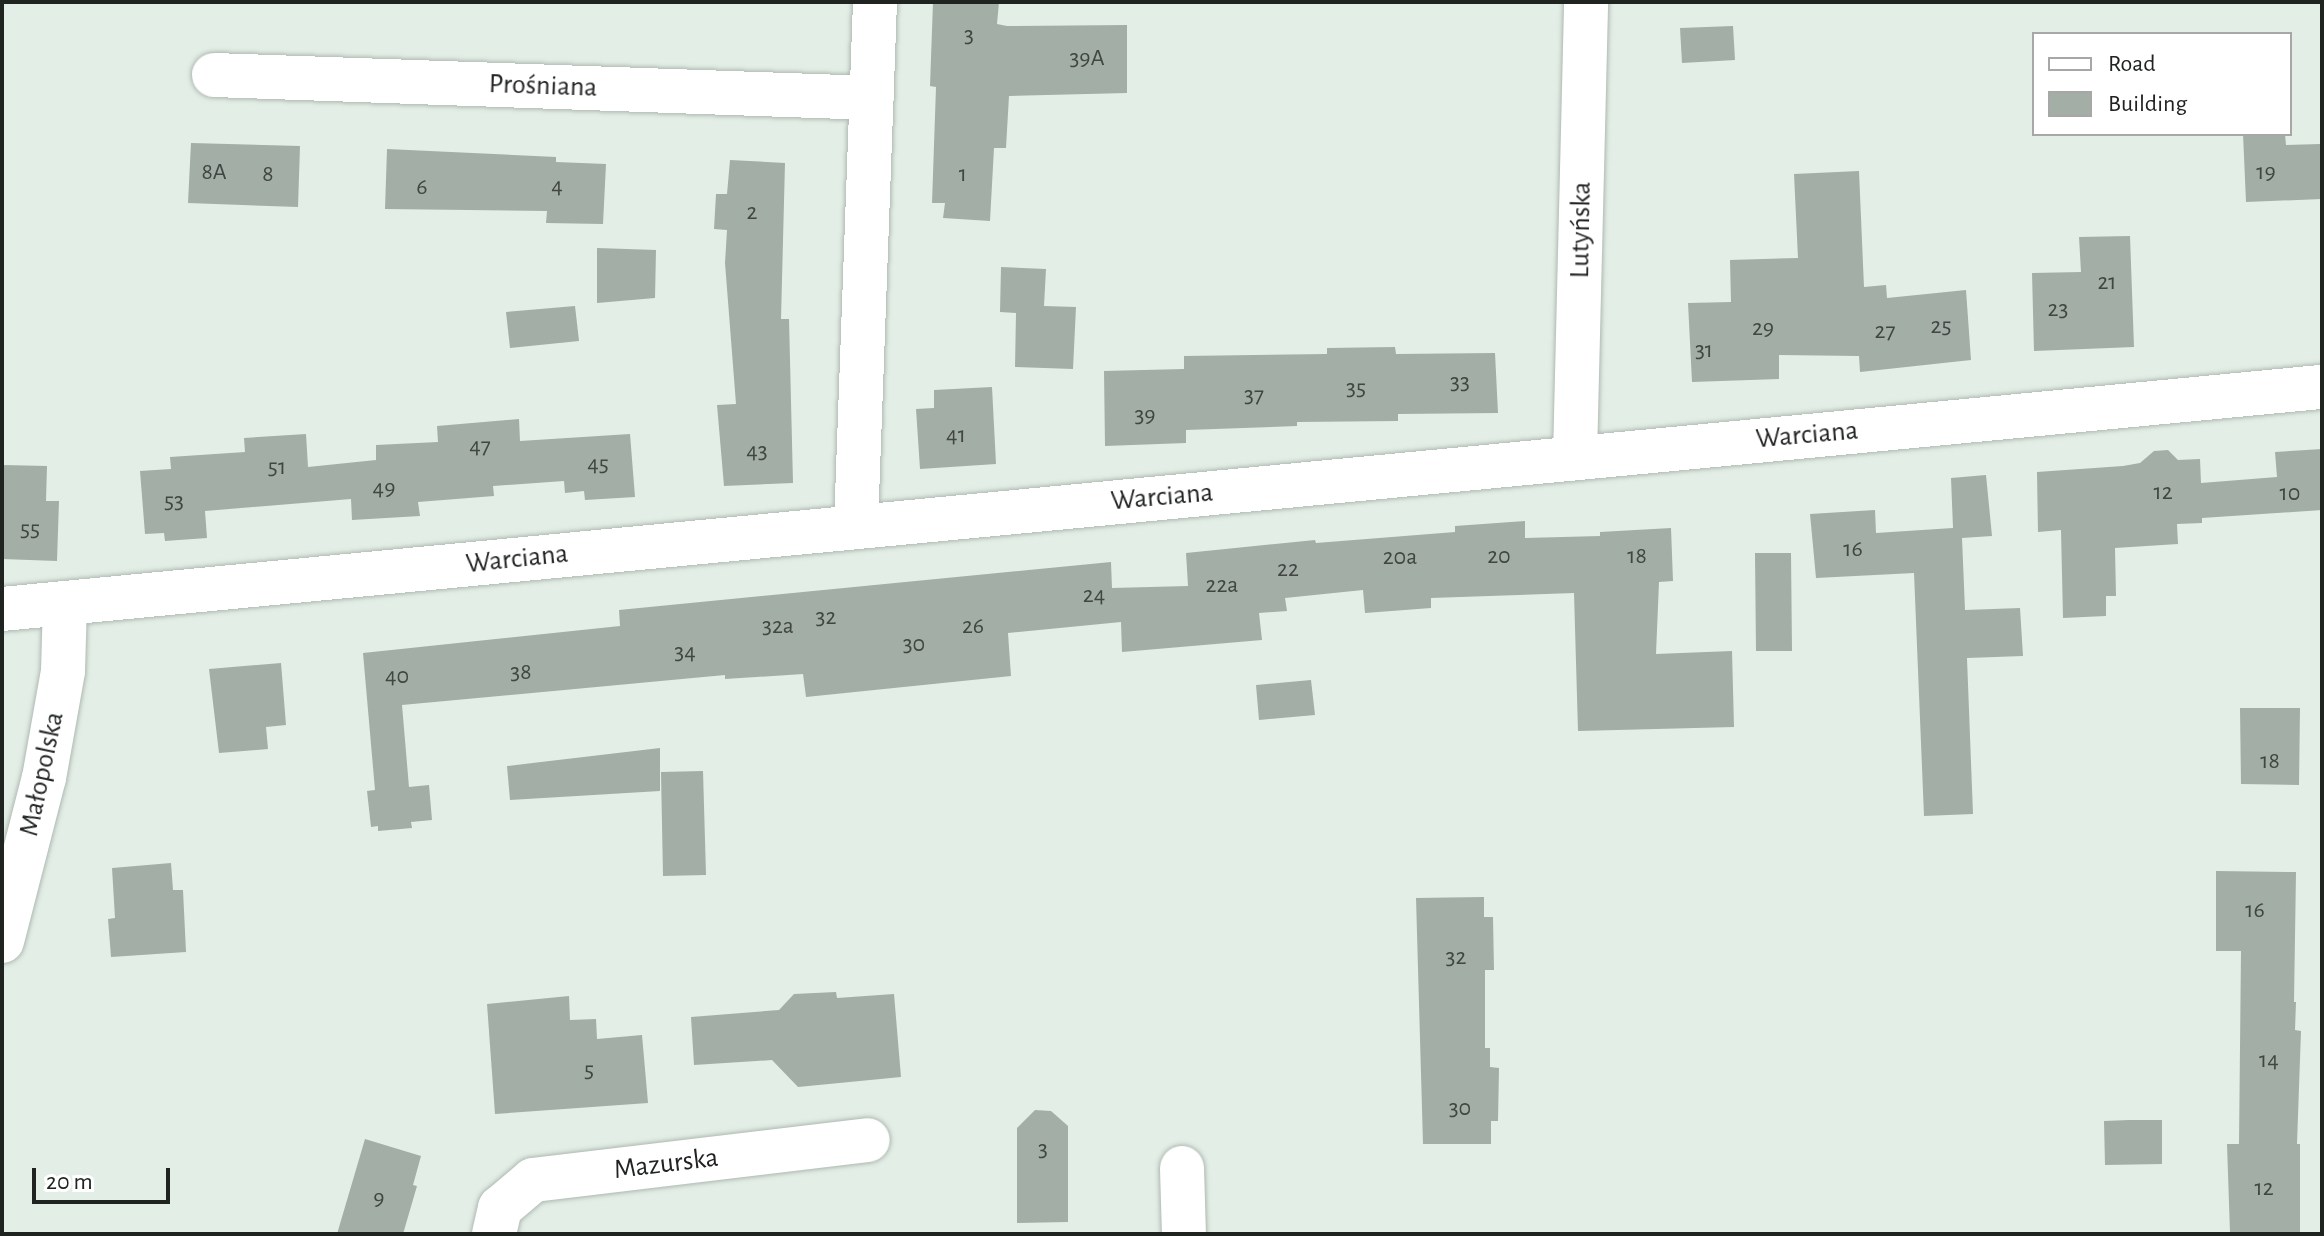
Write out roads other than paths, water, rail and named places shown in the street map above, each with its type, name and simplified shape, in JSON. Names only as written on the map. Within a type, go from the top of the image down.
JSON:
[{"type":"street","points":[[856,525],[875,2]]},
{"type":"street","name":"Lutyńska","points":[[1575,457],[1586,2]]},
{"type":"street","name":"Prośniana","points":[[214,75],[872,98]]},
{"type":"street","name":"Warciana","points":[[2,609],[2322,387]]},
{"type":"street","name":"Małopolska","points":[[2,941],[44,778],[63,671],[65,605]]},
{"type":"street","name":"Mazurska","points":[[494,1234],[500,1208],[533,1180],[868,1140]]},
{"type":"street","points":[[1182,1168],[1184,1234]]}]
